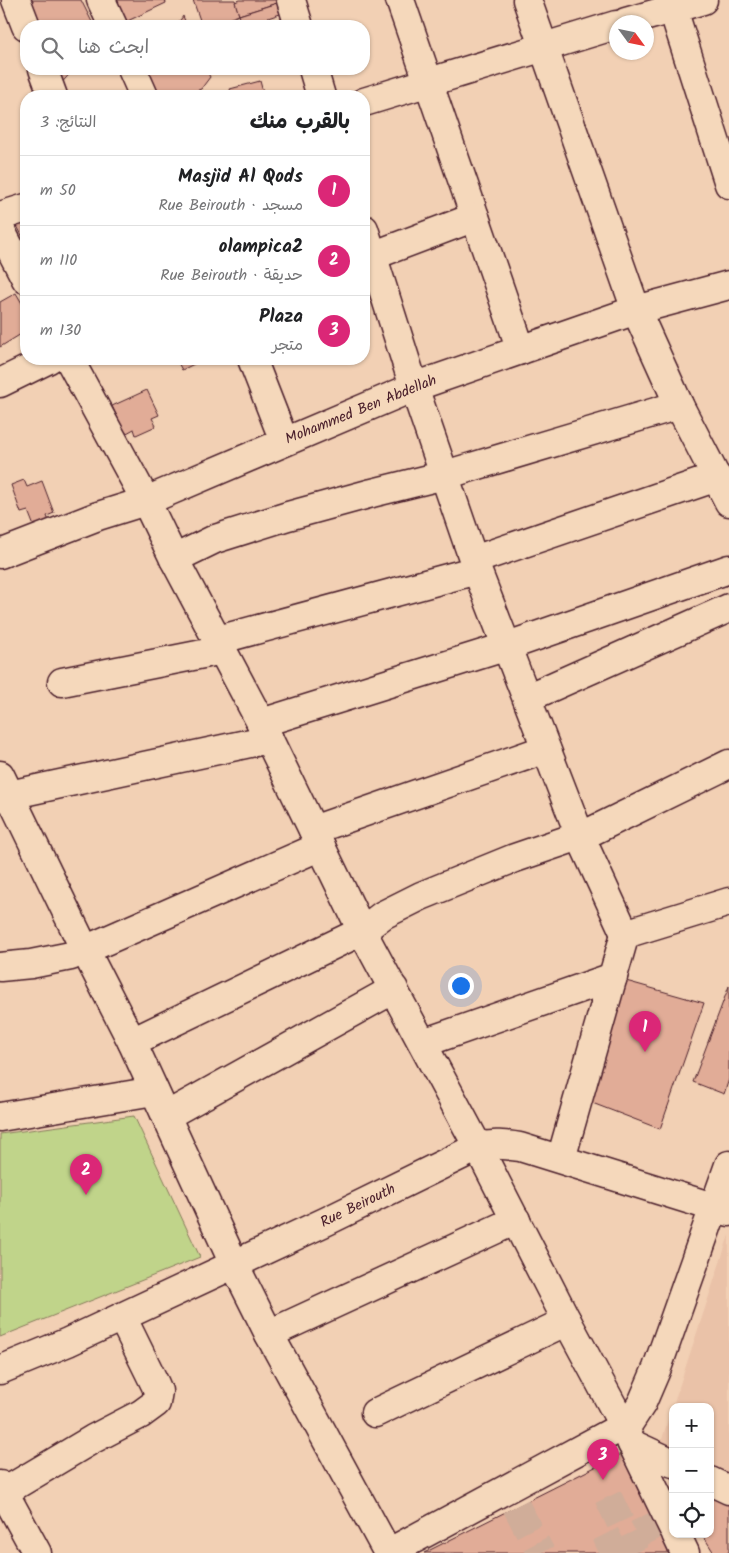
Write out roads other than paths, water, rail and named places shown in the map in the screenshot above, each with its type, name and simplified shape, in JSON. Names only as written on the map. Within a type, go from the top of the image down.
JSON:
[{"type":"street","points":[[16,0],[24,20]]},
{"type":"street","points":[[101,0],[110,20]]},
{"type":"street","points":[[291,0],[297,20]]},
{"type":"street","points":[[400,0],[521,350]]},
{"type":"street","points":[[62,682],[221,645],[476,565],[723,484],[680,405],[636,310],[527,0]]},
{"type":"street","points":[[645,15],[672,5],[703,0]]},
{"type":"street","points":[[672,5],[729,184]]},
{"type":"street","points":[[370,100],[609,27]]},
{"type":"street","points":[[44,75],[51,90]]},
{"type":"street","points":[[135,75],[141,90]]},
{"type":"street","points":[[314,75],[319,90]]},
{"type":"street","points":[[0,216],[20,210]]},
{"type":"street","points":[[372,256],[475,217]]},
{"type":"street","points":[[0,229],[20,267]]},
{"type":"street","points":[[370,249],[414,387],[476,565],[580,836],[625,934],[561,1159]]},
{"type":"street","name":"Mohammed Ben Abdellah","points":[[0,554],[98,516],[146,501],[414,387],[636,310],[729,285]]},
{"type":"street","points":[[0,383],[37,365]]},
{"type":"street","points":[[72,365],[221,645],[362,931],[516,1220],[628,1436],[668,1526],[685,1553]]},
{"type":"street","points":[[254,365],[284,441]]},
{"type":"street","points":[[174,559],[215,539],[270,521],[372,493],[445,476],[680,405]]},
{"type":"street","points":[[729,570],[265,731],[3,789],[132,1042],[234,1264],[269,1334],[388,1553],[512,1498],[628,1436],[722,1210],[729,1165]]},
{"type":"street","points":[[527,698],[729,608]]},
{"type":"street","points":[[0,967],[57,959],[85,950],[317,838],[546,749]]},
{"type":"street","points":[[132,1042],[362,931],[390,912],[452,883],[512,858],[580,836],[729,764]]},
{"type":"street","points":[[625,934],[729,902]]},
{"type":"street","points":[[423,1043],[613,977]]},
{"type":"street","points":[[166,1116],[394,989]]},
{"type":"street","points":[[0,1117],[154,1091]]},
{"type":"street","name":"Rue Beirouth","points":[[0,1370],[122,1317],[327,1221],[478,1147],[502,1144],[520,1147],[722,1210]]},
{"type":"street","points":[[269,1334],[516,1220]]},
{"type":"street","points":[[38,1553],[2,1488],[141,1414],[156,1402],[158,1391],[122,1317]]},
{"type":"street","points":[[374,1413],[567,1321]]},
{"type":"street","points":[[628,1436],[669,1461]]},
{"type":"street","points":[[714,1483],[729,1490]]},
{"type":"tunnel","points":[[608,1497],[635,1553]]},
{"type":"tunnel","points":[[516,1506],[541,1553]]},
{"type":"tunnel","points":[[599,1553],[656,1525]]},
{"type":"place","name":"Masjid Al Qods","points":[[645,1052]]},
{"type":"place","name":"olampica2","points":[[86,1195]]},
{"type":"place","name":"Plaza","points":[[603,1480]]}]
